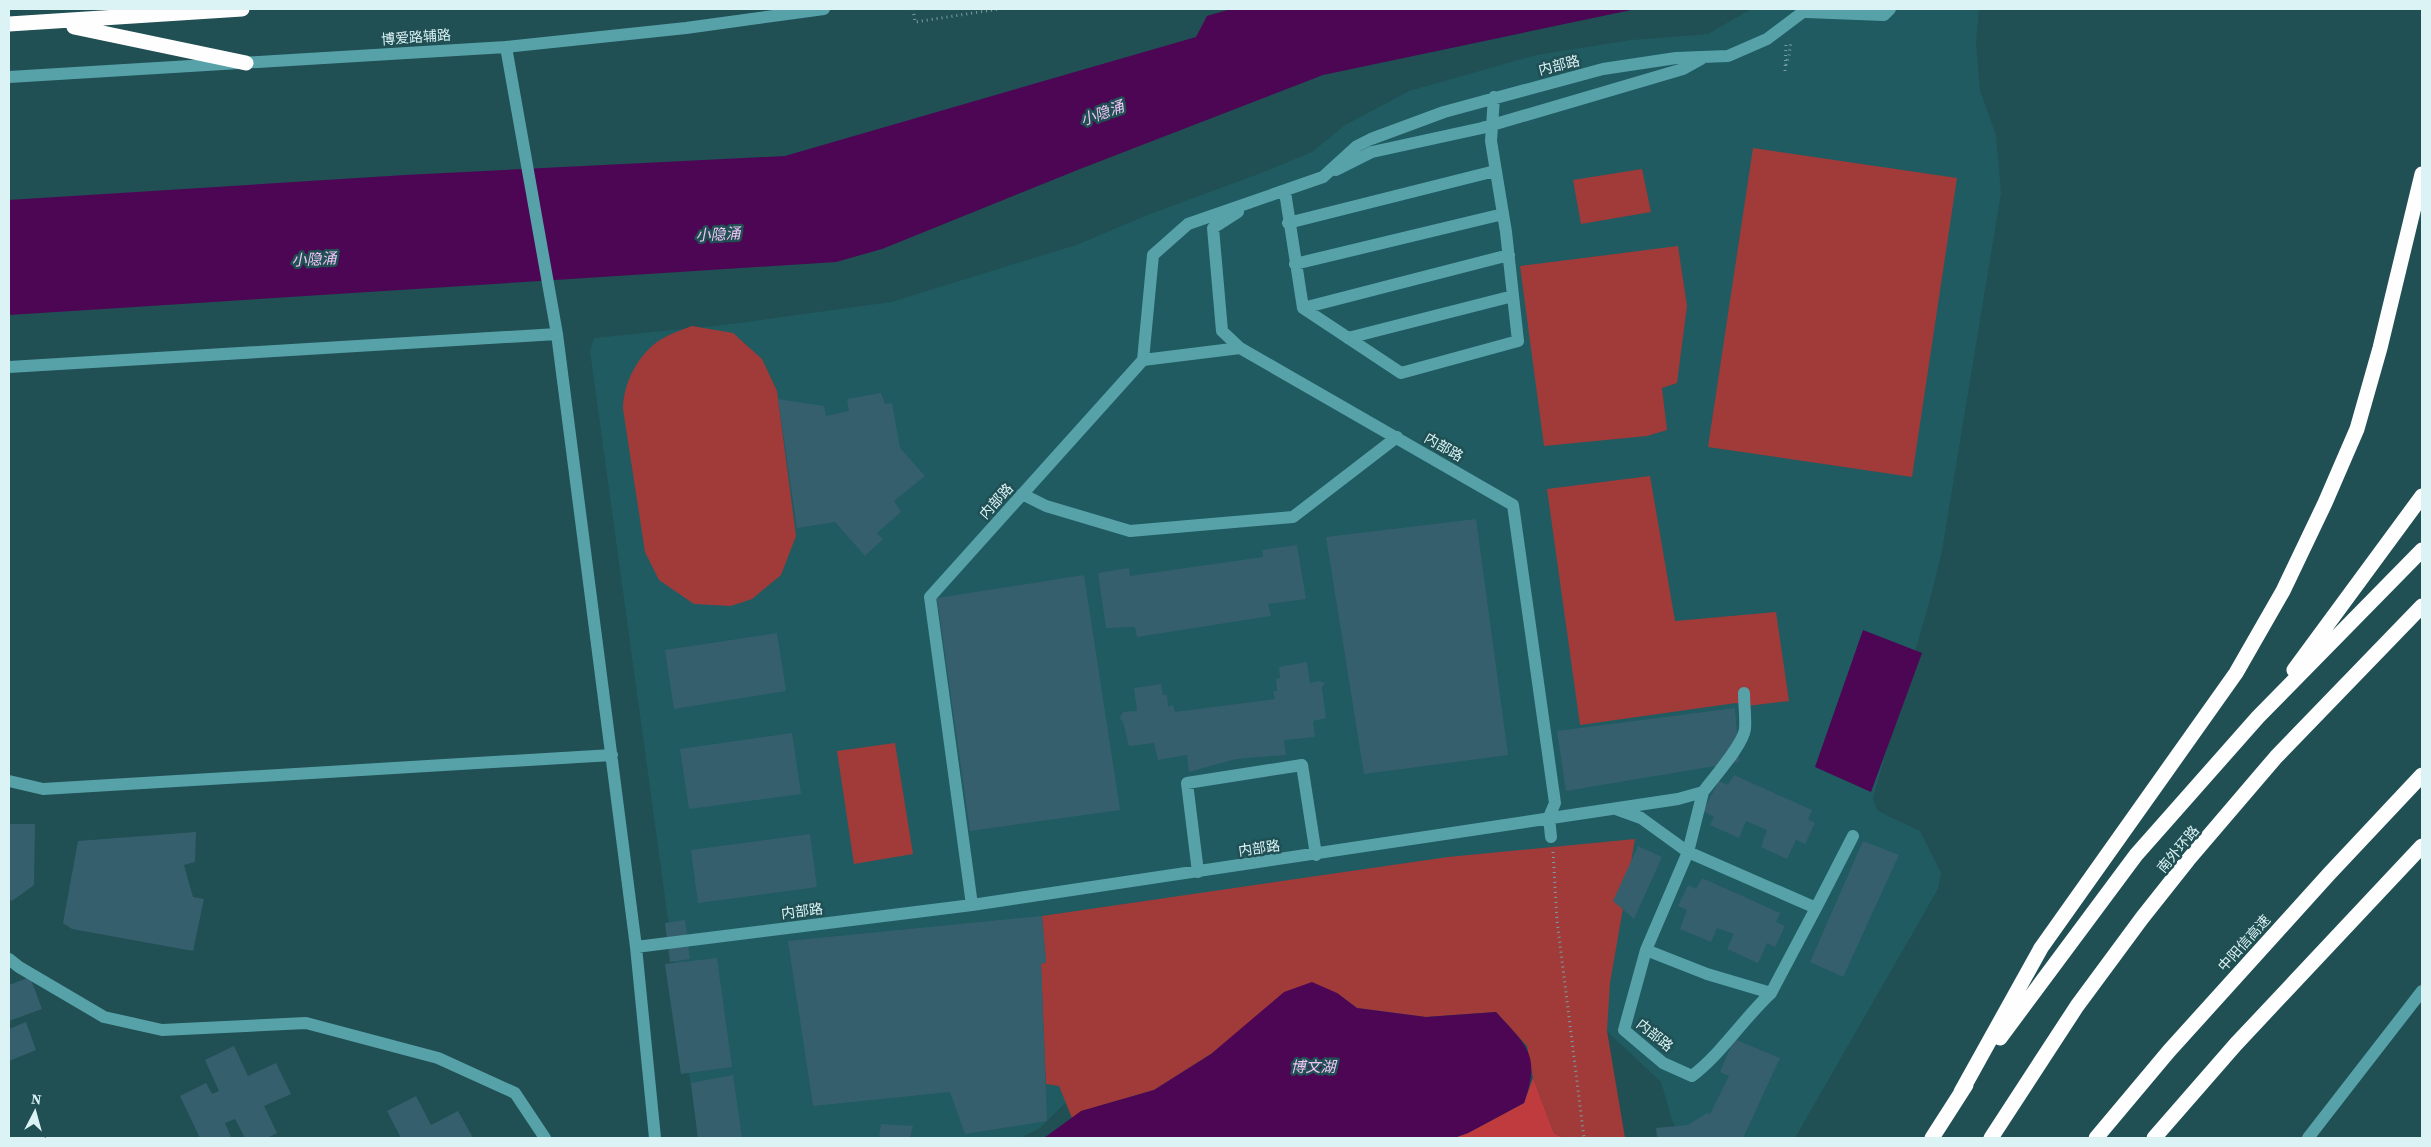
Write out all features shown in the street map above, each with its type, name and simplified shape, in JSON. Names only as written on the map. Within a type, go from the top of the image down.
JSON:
[{"type":"highway","points":[[9,24],[55,23],[242,9]]},
{"type":"highway","points":[[55,23],[246,63]]},
{"type":"highway","points":[[1961,1092],[2041,948],[2236,673],[2283,591],[2325,503],[2356,429],[2380,348],[2422,174]]},
{"type":"highway","points":[[2258,717],[2422,496]]},
{"type":"highway","points":[[2258,717],[2422,550]]},
{"type":"highway","name":"南外环路","points":[[1991,1138],[2077,1006],[2177,875],[2276,757],[2422,606]]},
{"type":"highway","name":"南外环路","points":[[1932,1138],[1961,1092],[2136,856],[2258,717]]},
{"type":"highway","name":"中阳信高速","points":[[2096,1138],[2169,1051],[2329,874],[2422,775]]},
{"type":"highway","points":[[2154,1138],[2236,1044],[2422,846]]},
{"type":"street","name":"博爱路辅路","points":[[9,77],[506,46],[686,28],[824,9]]},
{"type":"street","points":[[1807,10],[1884,15],[1890,9]]},
{"type":"street","name":"内部路","points":[[1323,177],[1357,146],[1444,112],[1603,69],[1676,58],[1728,56],[1766,39],[1807,10]]},
{"type":"street","points":[[506,46],[555,317],[636,946],[654,1138]]},
{"type":"street","name":"内部路","points":[[972,905],[930,597],[1143,360],[1153,255],[1188,224],[1285,192],[1323,177],[1372,152],[1492,126],[1683,70],[1703,58]]},
{"type":"street","points":[[1285,192],[1288,223],[1303,308],[1400,373],[1518,341],[1509,255],[1491,141],[1494,97]]},
{"type":"street","points":[[1288,223],[1495,171]]},
{"type":"street","name":"内部路","points":[[1255,201],[1213,228],[1222,331],[1240,348],[1512,505],[1555,802],[1549,817],[1551,837]]},
{"type":"street","points":[[1296,264],[1503,214]]},
{"type":"street","points":[[1303,308],[1509,255]]},
{"type":"street","points":[[1348,338],[1513,296]]},
{"type":"street","points":[[9,367],[557,334]]},
{"type":"street","points":[[1143,360],[1240,348]]},
{"type":"street","points":[[1022,494],[1046,506],[1130,531],[1293,517],[1397,437]]},
{"type":"street","points":[[1549,817],[1678,800],[1703,792],[1741,743],[1745,726],[1744,694]]},
{"type":"street","points":[[9,781],[43,789],[612,755]]},
{"type":"street","points":[[1198,872],[1187,783],[1302,765],[1316,855]]},
{"type":"street","name":"内部路","points":[[1703,792],[1688,852],[1646,950],[1624,1030],[1663,1063],[1692,1076],[1710,1062],[1753,1009],[1771,992],[1853,836]]},
{"type":"street","points":[[1612,808],[1641,818],[1688,852],[1816,908]]},
{"type":"street","name":"内部路","points":[[636,946],[972,905],[1316,855],[1549,817]]},
{"type":"street","points":[[1646,950],[1707,974],[1771,992]]},
{"type":"street","points":[[9,959],[19,968],[104,1017],[124,1022],[162,1030],[306,1022],[438,1058],[515,1093],[544,1138]]},
{"type":"street","points":[[2308,1138],[2422,991]]},
{"type":"path","points":[[913,9],[915,22],[999,9]]},
{"type":"path","points":[[1785,66],[1790,55],[1790,38]]},
{"type":"path","points":[[1551,837],[1557,920],[1584,1138]]},
{"type":"shaded area","points":[[1751,9],[1979,9],[1976,41],[1980,90],[1996,135],[2001,193],[1942,551],[1931,596],[1873,798],[1878,811],[1920,831],[1941,873],[1938,889],[1795,1138],[1681,1138],[1672,1120],[1661,1082],[1597,1022],[1470,1001],[1093,1085],[1063,1105],[1039,1129],[1020,1138],[698,1138],[590,351],[594,338],[732,324],[891,302],[1076,245],[1145,216],[1261,173],[1312,152],[1345,125],[1409,91],[1536,55],[1631,40],[1708,34]]},
{"type":"shaded area","points":[[1753,148],[1957,178],[1912,477],[1708,447]]},
{"type":"shaded area","points":[[1642,169],[1651,212],[1581,224],[1573,180]]},
{"type":"shaded area","points":[[1678,246],[1687,306],[1677,383],[1662,388],[1667,430],[1647,436],[1544,446],[1520,266]]},
{"type":"shaded area","points":[[692,326],[733,333],[762,359],[777,391],[796,536],[781,575],[752,599],[731,606],[694,604],[659,580],[645,552],[623,409],[629,380],[633,370],[645,353],[660,340]]},
{"type":"shaded area","points":[[1650,476],[1675,621],[1776,612],[1789,701],[1747,706],[1736,703],[1580,725],[1547,489]]},
{"type":"shaded area","points":[[895,743],[913,854],[854,864],[837,751]]},
{"type":"shaded area","points":[[1635,839],[1610,983],[1607,1031],[1625,1138],[1563,1138],[1554,1133],[1533,1078],[1527,1046],[1496,1012],[1426,1017],[1357,1008],[1337,993],[1211,1054],[1154,1090],[1082,1111],[1072,1118],[1059,1086],[1046,1084],[1041,964],[1046,962],[1042,916],[1448,857]]},
{"type":"shaded area","points":[[1533,1078],[1554,1133],[1563,1138],[1454,1138],[1468,1133],[1524,1103]]},
{"type":"water","name":"小隐涌","points":[[1231,9],[1636,9],[1323,75],[1080,169],[882,249],[836,262],[9,315],[9,200],[405,175],[785,156],[1196,37],[1207,16]]},
{"type":"water","points":[[1863,630],[1922,653],[1871,792],[1815,767]]},
{"type":"water","name":"博文湖","points":[[1312,982],[1337,993],[1357,1008],[1426,1017],[1496,1012],[1516,1034],[1528,1052],[1531,1062],[1531,1073],[1524,1103],[1468,1133],[1454,1138],[1044,1138],[1081,1111],[1154,1090],[1211,1054],[1284,992]]},
{"type":"building","points":[[881,393],[885,404],[892,403],[900,448],[925,476],[894,501],[901,512],[877,533],[883,539],[865,556],[835,522],[797,528],[778,399],[824,406],[826,416],[849,411],[847,399]]},
{"type":"building","points":[[1476,519],[1508,755],[1364,774],[1326,537]]},
{"type":"building","points":[[1297,545],[1306,599],[1268,604],[1271,616],[1137,637],[1135,627],[1106,628],[1098,573],[1129,568],[1130,576],[1263,557],[1262,550]]},
{"type":"building","points":[[1084,575],[1120,810],[970,831],[937,598]]},
{"type":"building","points":[[777,633],[786,691],[674,709],[665,650]]},
{"type":"building","points":[[1307,662],[1310,683],[1319,681],[1325,683],[1322,688],[1326,718],[1313,721],[1315,737],[1284,740],[1286,755],[1236,759],[1189,772],[1187,755],[1158,760],[1154,743],[1129,746],[1123,722],[1120,718],[1123,712],[1137,711],[1134,688],[1161,684],[1163,695],[1167,695],[1168,707],[1173,705],[1175,712],[1275,699],[1273,691],[1277,691],[1276,679],[1280,678],[1279,667]]},
{"type":"building","points":[[1735,708],[1739,762],[1566,791],[1557,731]]},
{"type":"building","points":[[792,733],[801,794],[689,809],[680,749]]},
{"type":"building","points":[[1734,775],[1812,810],[1808,819],[1815,823],[1805,844],[1796,840],[1787,859],[1761,847],[1767,830],[1746,821],[1739,838],[1710,825],[1714,817],[1703,811],[1719,781],[1728,785]]},
{"type":"building","points":[[9,824],[35,824],[34,885],[12,901],[9,899]]},
{"type":"building","points":[[196,832],[195,862],[184,865],[193,897],[204,899],[193,951],[72,929],[63,923],[78,841]]},
{"type":"building","points":[[810,834],[817,887],[698,903],[691,850]]},
{"type":"building","points":[[1863,841],[1899,855],[1843,977],[1810,962]]},
{"type":"building","points":[[1638,846],[1662,857],[1634,919],[1613,901]]},
{"type":"building","points":[[1702,878],[1780,913],[1776,922],[1785,926],[1775,947],[1767,943],[1758,963],[1727,949],[1734,934],[1717,928],[1711,942],[1680,929],[1687,910],[1678,906],[1688,885],[1696,889]]},
{"type":"building","points":[[1042,916],[1046,962],[1041,964],[1047,1121],[965,1134],[950,1092],[813,1106],[788,941]]},
{"type":"building","points":[[685,920],[690,959],[670,962],[665,923]]},
{"type":"building","points":[[717,958],[732,1067],[681,1074],[665,964]]},
{"type":"building","points":[[30,977],[42,1009],[9,1021],[9,985]]},
{"type":"building","points":[[26,1022],[36,1050],[9,1061],[9,1029]]},
{"type":"building","points":[[1734,1039],[1780,1058],[1743,1138],[1657,1138],[1656,1128],[1688,1125],[1707,1113],[1710,1114],[1729,1076],[1720,1072]]},
{"type":"building","points":[[234,1046],[248,1076],[276,1063],[291,1094],[264,1106],[277,1133],[267,1138],[245,1138],[235,1119],[225,1123],[231,1137],[200,1138],[180,1096],[206,1083],[212,1094],[219,1091],[205,1060]]},
{"type":"building","points":[[733,1075],[742,1138],[698,1138],[691,1083]]},
{"type":"building","points":[[416,1096],[431,1125],[458,1111],[473,1138],[401,1138],[387,1111]]},
{"type":"building","points":[[881,1124],[913,1126],[910,1138],[879,1138]]}]
